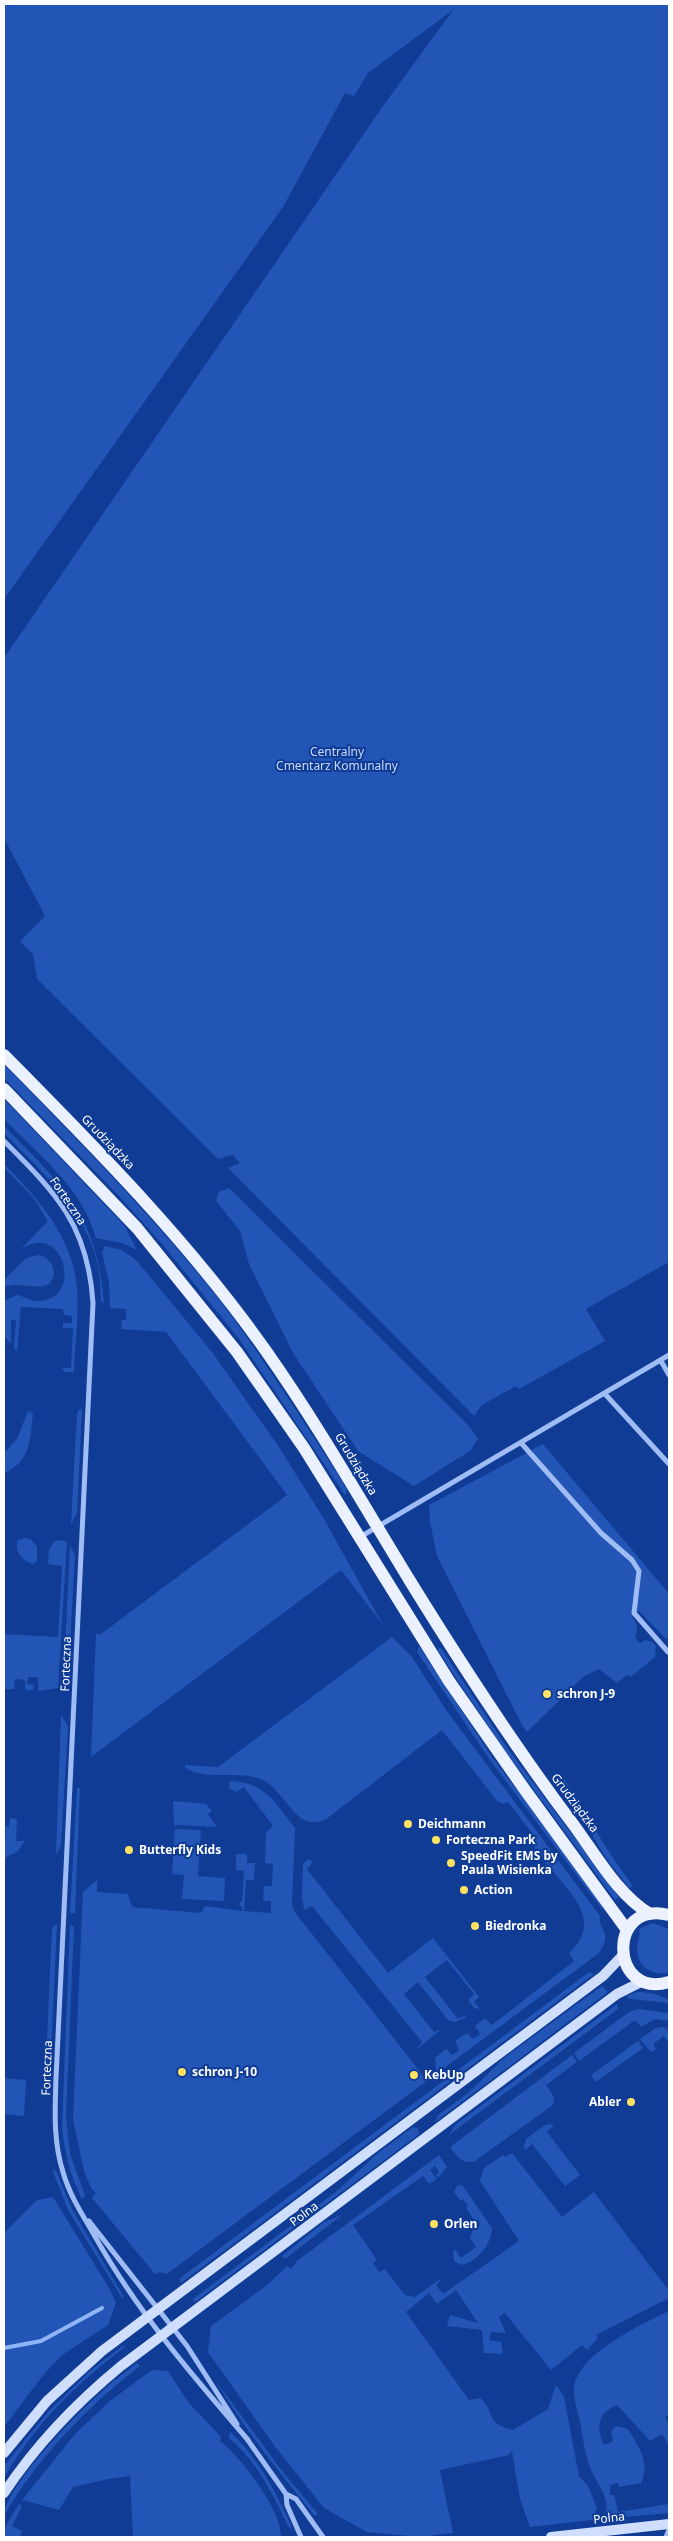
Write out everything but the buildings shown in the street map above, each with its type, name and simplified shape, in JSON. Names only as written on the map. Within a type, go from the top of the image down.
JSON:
[{"type":"main road","name":"Grudziądzka","points":[[4,1055],[107,1161],[183,1244],[266,1352],[319,1431],[471,1678],[541,1782],[628,1898],[650,1914]]},
{"type":"main road","points":[[4,1089],[103,1191],[182,1281],[237,1352],[298,1440],[449,1681],[524,1790],[627,1930]]},
{"type":"main road","points":[[667,1985],[643,1982],[626,1966],[623,1955],[624,1938],[627,1930],[633,1923],[650,1914],[669,1915]]},
{"type":"street","name":"Forteczna","points":[[4,1141],[42,1180],[72,1220],[80,1236],[88,1266],[93,1303],[55,2118],[56,2139],[62,2172],[81,2211],[118,2276],[146,2318],[248,2440]]},
{"type":"street","points":[[360,1537],[500,1453],[522,1444],[669,1355]]},
{"type":"street","points":[[661,1361],[669,1374]]},
{"type":"street","points":[[605,1394],[669,1464]]},
{"type":"street","points":[[522,1444],[601,1533],[632,1560],[639,1571],[634,1613],[668,1652]]},
{"type":"street","name":"Polna","points":[[4,2453],[63,2386],[102,2351],[611,1970],[623,1955]]},
{"type":"street","name":"Polna","points":[[4,2493],[36,2449],[101,2382],[617,1994],[643,1982]]},
{"type":"street","name":"Forteczna","points":[[81,2211],[173,2327],[286,2494],[287,2505],[301,2537]]},
{"type":"street","points":[[286,2494],[296,2499],[323,2537]]},
{"type":"street","name":"Polna","points":[[551,2537],[669,2524]]},
{"type":"street","points":[[666,2537],[669,2530]]},
{"type":"green space","name":"Centralny Cmentarz Komunalny","points":[[4,4],[669,4],[669,1262],[586,1309],[605,1341],[519,1389],[516,1386],[482,1405],[474,1416],[228,1168],[240,1163],[233,1155],[218,1159],[37,979],[33,954],[20,941],[45,916],[4,838],[4,658],[383,106],[453,10],[368,73],[354,96],[345,93],[283,207],[4,599]]},
{"type":"green space","points":[[4,1064],[141,1208],[218,1298],[264,1362],[337,1473],[347,1490],[345,1495],[239,1339],[163,1245],[120,1197],[4,1078]]},
{"type":"green space","points":[[4,1099],[124,1225],[137,1250],[122,1243],[96,1238],[90,1220],[70,1188],[45,1159],[4,1119]]},
{"type":"green space","points":[[4,1126],[60,1185],[85,1224],[94,1247],[100,1273],[104,1304],[101,1301],[100,1280],[93,1247],[84,1228],[61,1193],[4,1133]]},
{"type":"green space","points":[[4,1164],[40,1204],[60,1234],[68,1251],[74,1269],[77,1288],[74,1372],[65,1372],[62,1368],[71,1368],[73,1328],[63,1328],[63,1323],[72,1323],[72,1316],[64,1315],[63,1309],[21,1307],[17,1351],[14,1348],[16,1320],[11,1320],[11,1344],[4,1336],[4,1301],[18,1295],[37,1301],[53,1297],[61,1288],[64,1277],[64,1265],[59,1254],[51,1246],[40,1243],[27,1246],[19,1252],[48,1221],[32,1196],[4,1168]]},
{"type":"green space","points":[[229,1188],[469,1426],[478,1439],[470,1451],[414,1486],[358,1451],[293,1353],[249,1264],[240,1231],[216,1201],[219,1192]]},
{"type":"green space","points":[[105,1246],[122,1250],[136,1260],[212,1352],[279,1447],[324,1519],[383,1625],[341,1570],[91,1757],[96,1634],[101,1634],[287,1495],[166,1332],[121,1329],[122,1320],[126,1320],[126,1309],[110,1308],[109,1283],[102,1252]]},
{"type":"green space","points":[[38,1255],[43,1256],[53,1266],[52,1280],[49,1284],[38,1287],[10,1285],[4,1287],[4,1280],[26,1258]]},
{"type":"green space","points":[[82,1409],[77,1513],[71,1524],[77,1413]]},
{"type":"green space","points":[[28,1411],[33,1414],[28,1449],[20,1463],[4,1473],[4,1453],[17,1439]]},
{"type":"green space","points":[[543,1444],[669,1594],[669,1639],[666,1639],[639,1611],[632,1617],[637,1627],[635,1638],[640,1643],[645,1640],[653,1642],[656,1646],[655,1657],[632,1676],[627,1675],[617,1683],[599,1669],[584,1676],[527,1732],[437,1556],[430,1522],[429,1505]]},
{"type":"green space","points":[[26,1538],[37,1546],[37,1561],[34,1564],[23,1559],[17,1549],[18,1540]]},
{"type":"green space","points":[[63,1540],[67,1542],[58,1688],[38,1691],[38,1677],[28,1677],[27,1684],[34,1685],[33,1690],[25,1690],[25,1680],[15,1679],[14,1689],[4,1689],[4,1634],[58,1637],[62,1566],[48,1564],[49,1549],[55,1541]]},
{"type":"green space","points":[[70,1545],[75,1555],[68,1679],[63,1688]]},
{"type":"green space","points":[[392,1637],[412,1657],[446,1710],[600,1916],[605,1936],[603,1946],[599,1953],[167,2274],[160,2272],[155,2274],[92,2198],[96,2193],[91,2188],[84,2171],[73,2119],[83,1892],[97,1880],[97,1892],[128,1894],[132,1907],[201,1913],[205,1906],[242,1911],[242,1906],[239,1906],[240,1902],[242,1902],[244,1871],[236,1870],[236,1854],[247,1854],[247,1863],[255,1863],[254,1880],[246,1880],[244,1911],[271,1913],[271,1901],[263,1901],[264,1886],[272,1886],[273,1864],[265,1863],[266,1833],[273,1826],[244,1787],[236,1792],[229,1788],[230,1781],[253,1786],[261,1790],[275,1802],[295,1828],[292,1904],[294,1911],[425,2078],[436,2070],[435,2058],[446,2049],[452,2055],[459,2050],[455,2041],[467,2033],[473,2039],[480,2034],[475,2026],[485,2018],[492,2025],[574,1961],[569,1953],[579,1941],[584,1929],[583,1917],[572,1895],[545,1862],[552,1857],[548,1853],[542,1858],[533,1845],[535,1837],[508,1802],[503,1804],[497,1801],[442,1730],[325,1820],[314,1822],[298,1816],[278,1793],[263,1780],[244,1775],[201,1774],[185,1767],[185,1765],[218,1767]]},
{"type":"green space","points":[[419,1646],[492,1757],[605,1907],[602,1909],[490,1760],[417,1652]]},
{"type":"green space","points":[[441,1648],[506,1746],[619,1897],[615,1900],[503,1748],[438,1651]]},
{"type":"green space","points":[[61,1715],[68,1726],[61,1845],[56,1855]]},
{"type":"green space","points":[[558,1773],[563,1777],[607,1849],[632,1885],[630,1889],[606,1858],[559,1780]]},
{"type":"green space","points":[[77,1788],[80,1788],[75,1913],[70,1913]]},
{"type":"green space","points":[[173,1801],[206,1804],[212,1811],[208,1814],[217,1827],[174,1825]]},
{"type":"green space","points":[[10,1818],[17,1819],[16,1841],[25,1841],[17,1852],[4,1858],[6,1829],[4,1826],[9,1827]]},
{"type":"green space","points":[[175,1829],[201,1830],[198,1876],[225,1878],[224,1901],[182,1899],[184,1875],[172,1874]]},
{"type":"green space","points":[[308,1859],[313,1862],[307,1869],[388,1973],[433,1938],[479,1997],[474,2002],[480,2009],[474,2008],[468,2000],[474,1994],[447,1960],[425,1977],[458,2019],[465,2015],[466,2017],[455,2022],[448,2020],[418,1982],[404,1994],[434,2032],[442,2029],[417,2049],[422,2042],[312,1906],[304,1909],[302,1897],[303,1864]]},
{"type":"green space","points":[[652,1923],[669,1929],[669,1973],[657,1973],[647,1969],[640,1961],[637,1949],[639,1929]]},
{"type":"green space","points":[[57,1924],[51,2053],[46,2062],[52,1928]]},
{"type":"green space","points":[[70,1924],[74,1927],[66,2115],[70,2154],[85,2195],[82,2199],[74,2182],[62,2128]]},
{"type":"green space","points":[[589,1972],[594,1974],[181,2283],[179,2279]]},
{"type":"green space","points":[[602,1986],[608,1992],[435,2122],[438,2115],[467,2094],[505,2057]]},
{"type":"green space","points":[[637,1992],[657,1995],[669,2000],[669,2003],[630,1999],[626,1996]]},
{"type":"green space","points":[[617,2004],[618,2009],[449,2135],[455,2125]]},
{"type":"green space","points":[[638,2009],[669,2013],[669,2021],[655,2019],[641,2027],[635,2020],[579,2061],[574,2053],[629,2012]]},
{"type":"green space","points":[[663,2027],[669,2030],[669,2044],[664,2036],[653,2044],[656,2049],[651,2052],[640,2039],[656,2028]]},
{"type":"green space","points":[[638,2041],[643,2048],[596,2082],[591,2075]]},
{"type":"green space","points":[[572,2055],[577,2062],[546,2085],[554,2097],[553,2105],[475,2161],[463,2161],[455,2154],[450,2147]]},
{"type":"green space","points":[[4,2078],[26,2080],[24,2116],[4,2114]]},
{"type":"green space","points":[[545,2125],[554,2125],[547,2132],[580,2175],[565,2186],[532,2144],[525,2150],[524,2147],[526,2139]]},
{"type":"green space","points":[[413,2127],[418,2128],[419,2134],[195,2302],[193,2299],[338,2190],[378,2153]]},
{"type":"green space","points":[[512,2153],[562,2217],[594,2192],[669,2291],[669,2298],[596,2335],[598,2338],[587,2350],[582,2345],[551,2370],[505,2313],[499,2317],[506,2333],[491,2332],[489,2340],[501,2342],[503,2354],[484,2353],[482,2330],[447,2326],[450,2315],[478,2323],[456,2290],[437,2304],[429,2293],[406,2312],[469,2400],[480,2398],[485,2403],[494,2421],[504,2427],[513,2430],[548,2409],[556,2385],[564,2397],[579,2476],[588,2486],[597,2508],[592,2520],[530,2527],[520,2499],[512,2451],[509,2455],[440,2470],[453,2533],[419,2537],[367,2532],[324,2508],[276,2448],[208,2352],[211,2326],[266,2286],[287,2266],[291,2269],[297,2261],[439,2155],[447,2167],[438,2178],[436,2174],[439,2172],[435,2166],[430,2170],[437,2179],[429,2184],[423,2176],[353,2225],[377,2260],[373,2263],[379,2272],[385,2269],[405,2295],[415,2297],[440,2279],[436,2285],[443,2294],[519,2241],[480,2181],[484,2168],[503,2155],[505,2157]]},
{"type":"green space","points":[[52,2169],[56,2171],[72,2209],[124,2297],[122,2298],[68,2210]]},
{"type":"green space","points":[[457,2186],[463,2186],[492,2228],[489,2240],[483,2251],[473,2260],[461,2265],[454,2261],[453,2252],[455,2249],[461,2258],[476,2247],[470,2238],[474,2226],[480,2226],[479,2220],[475,2221],[466,2208],[468,2205],[463,2199],[461,2201],[454,2192]]},
{"type":"green space","points":[[53,2197],[109,2288],[116,2303],[108,2325],[62,2355],[44,2374],[4,2427],[4,2233],[37,2200]]},
{"type":"green space","points":[[342,2215],[285,2259],[282,2256],[324,2222]]},
{"type":"green space","points":[[669,2311],[669,2415],[665,2417],[669,2424],[669,2446],[662,2434],[650,2441],[617,2405],[602,2416],[599,2425],[603,2444],[613,2441],[611,2431],[616,2426],[628,2429],[639,2448],[644,2462],[644,2476],[641,2483],[619,2487],[618,2483],[610,2485],[610,2495],[614,2495],[618,2512],[669,2504],[669,2513],[604,2519],[606,2500],[589,2464],[575,2400],[574,2388],[578,2375],[586,2363],[612,2342]]},
{"type":"green space","points":[[124,2345],[125,2347],[89,2376],[57,2406],[29,2440],[4,2478],[4,2466],[47,2413],[91,2370]]},
{"type":"green space","points":[[137,2363],[140,2366],[82,2416],[64,2435],[17,2494],[4,2516],[7,2504],[16,2488],[43,2452],[112,2382]]},
{"type":"green space","points":[[152,2370],[168,2371],[188,2402],[221,2437],[220,2441],[239,2459],[268,2499],[280,2526],[281,2537],[133,2537],[130,2476],[73,2487],[59,2510],[22,2500],[75,2434],[110,2401]]},
{"type":"green space","points":[[216,2381],[282,2471],[318,2514],[315,2516],[289,2484],[238,2416]]},
{"type":"green space","points":[[230,2432],[250,2453],[258,2465],[273,2489],[292,2527],[289,2528],[271,2492],[256,2468],[229,2438]]},
{"type":"green space","points":[[19,2504],[22,2506],[12,2526],[22,2531],[20,2537],[4,2537],[4,2529]]},
{"type":"waterway","points":[[4,2348],[41,2341],[102,2308]]},
{"type":"place","name":"schron J-9","points":[[547,1694]]},
{"type":"place","name":"Deichmann","points":[[408,1824]]},
{"type":"place","name":"Forteczna Park","points":[[436,1840]]},
{"type":"place","name":"Butterfly Kids","points":[[129,1850]]},
{"type":"place","name":"SpeedFit EMS by Paula Wisienka","points":[[451,1863]]},
{"type":"place","name":"Action","points":[[464,1890]]},
{"type":"place","name":"Biedronka","points":[[475,1926]]},
{"type":"place","name":"schron J-10","points":[[182,2072]]},
{"type":"place","name":"KebUp","points":[[414,2075]]},
{"type":"place","name":"Abler","points":[[631,2102]]},
{"type":"place","name":"Orlen","points":[[434,2224]]}]
